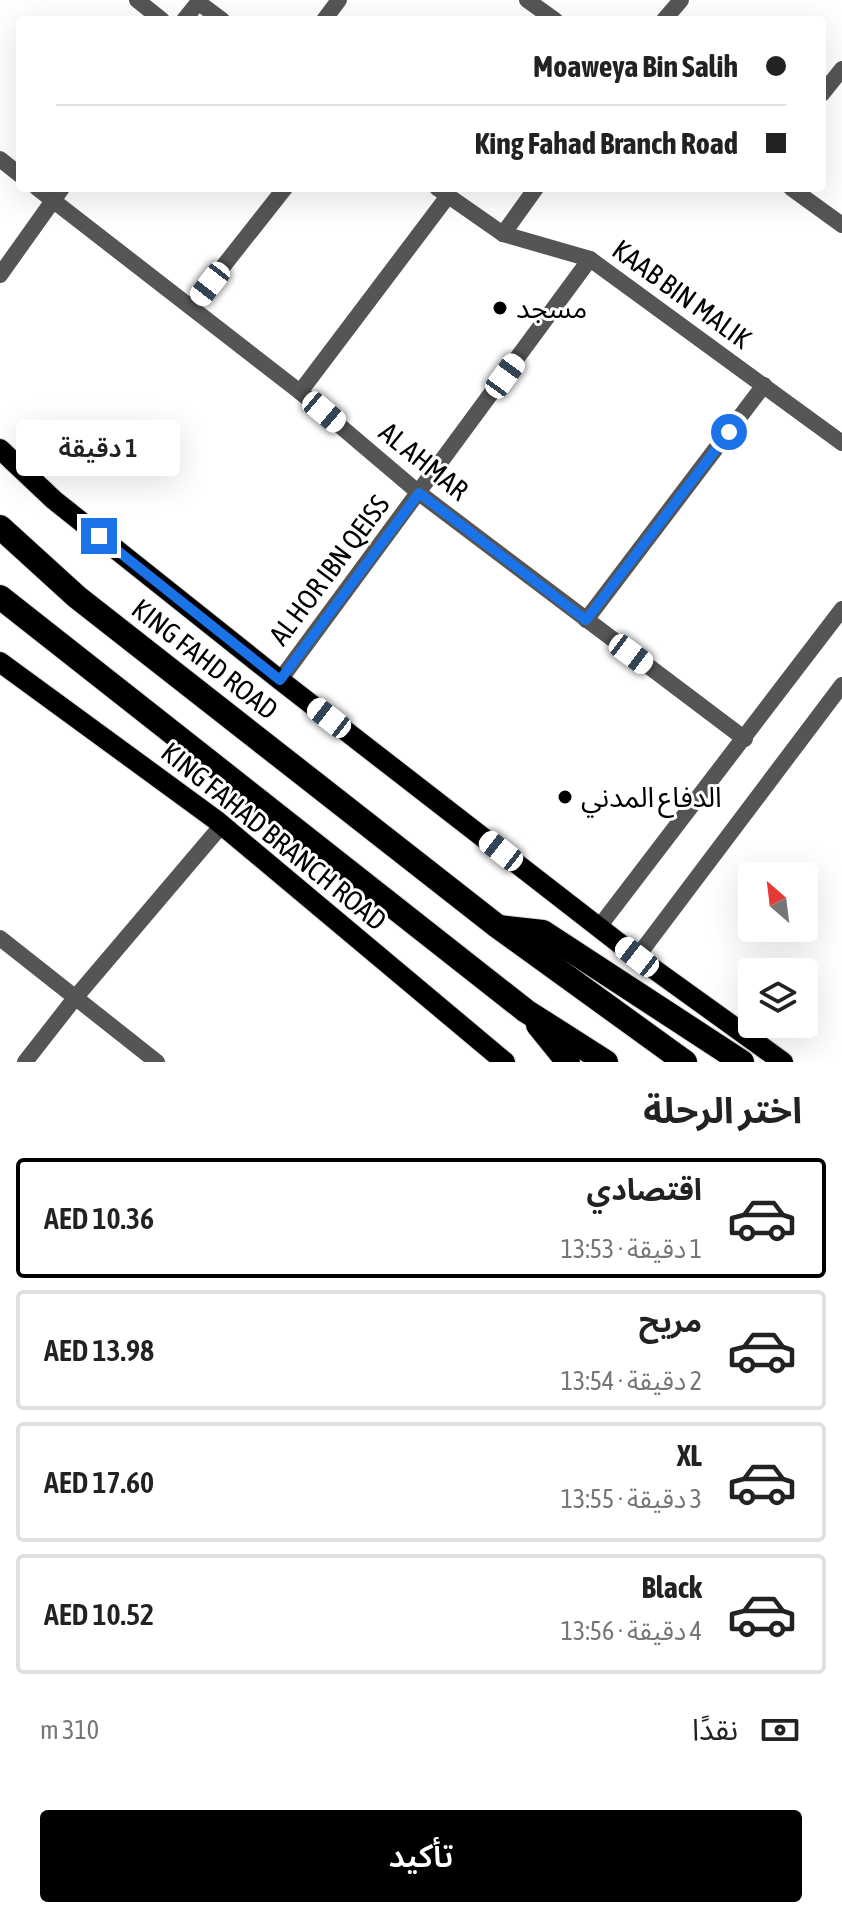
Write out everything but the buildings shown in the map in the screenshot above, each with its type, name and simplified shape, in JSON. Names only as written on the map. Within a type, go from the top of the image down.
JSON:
[{"type":"highway","name":"KING FAHD ROAD","points":[[0,527],[77,597],[497,926],[685,1062]]},
{"type":"highway","points":[[0,597],[526,1011],[606,1062]]},
{"type":"highway","points":[[497,926],[543,932],[742,1062]]},
{"type":"highway","points":[[526,1011],[568,1062]]},
{"type":"main road","points":[[0,449],[54,500],[280,680],[637,957],[783,1062]]},
{"type":"main road","name":"KING FAHAD BRANCH ROAD","points":[[0,662],[222,825],[505,1062]]},
{"type":"street","points":[[137,0],[157,16]]},
{"type":"street","points":[[667,16],[681,0]]},
{"type":"street","points":[[199,1],[217,16]]},
{"type":"street","points":[[826,89],[842,69]]},
{"type":"street","points":[[0,159],[16,172]]},
{"type":"street","points":[[191,307],[282,192]]},
{"type":"street","points":[[300,392],[442,192]]},
{"type":"street","name":"KAAB BIN MALIK","points":[[442,192],[503,234],[590,259],[842,443]]},
{"type":"street","points":[[503,234],[533,192]]},
{"type":"street","points":[[797,192],[842,225]]},
{"type":"street","points":[[0,275],[58,194]]},
{"type":"street","name":"AL AHMAR","points":[[58,194],[419,493],[745,739]]},
{"type":"street","name":"AL HOR IBN QEISS","points":[[280,680],[590,259]]},
{"type":"street","points":[[586,620],[764,385]]},
{"type":"street","points":[[599,927],[842,609]]},
{"type":"street","points":[[637,957],[842,685]]},
{"type":"street","points":[[25,1062],[75,998],[222,825]]},
{"type":"street","points":[[0,938],[157,1062]]},
{"type":"place","name":"مسجد","points":[[500,308]]},
{"type":"place","name":"الدفاع المدني","points":[[565,797]]},
{"type":"route","points":[[99,536],[280,680],[419,493],[586,620],[729,432]]}]
